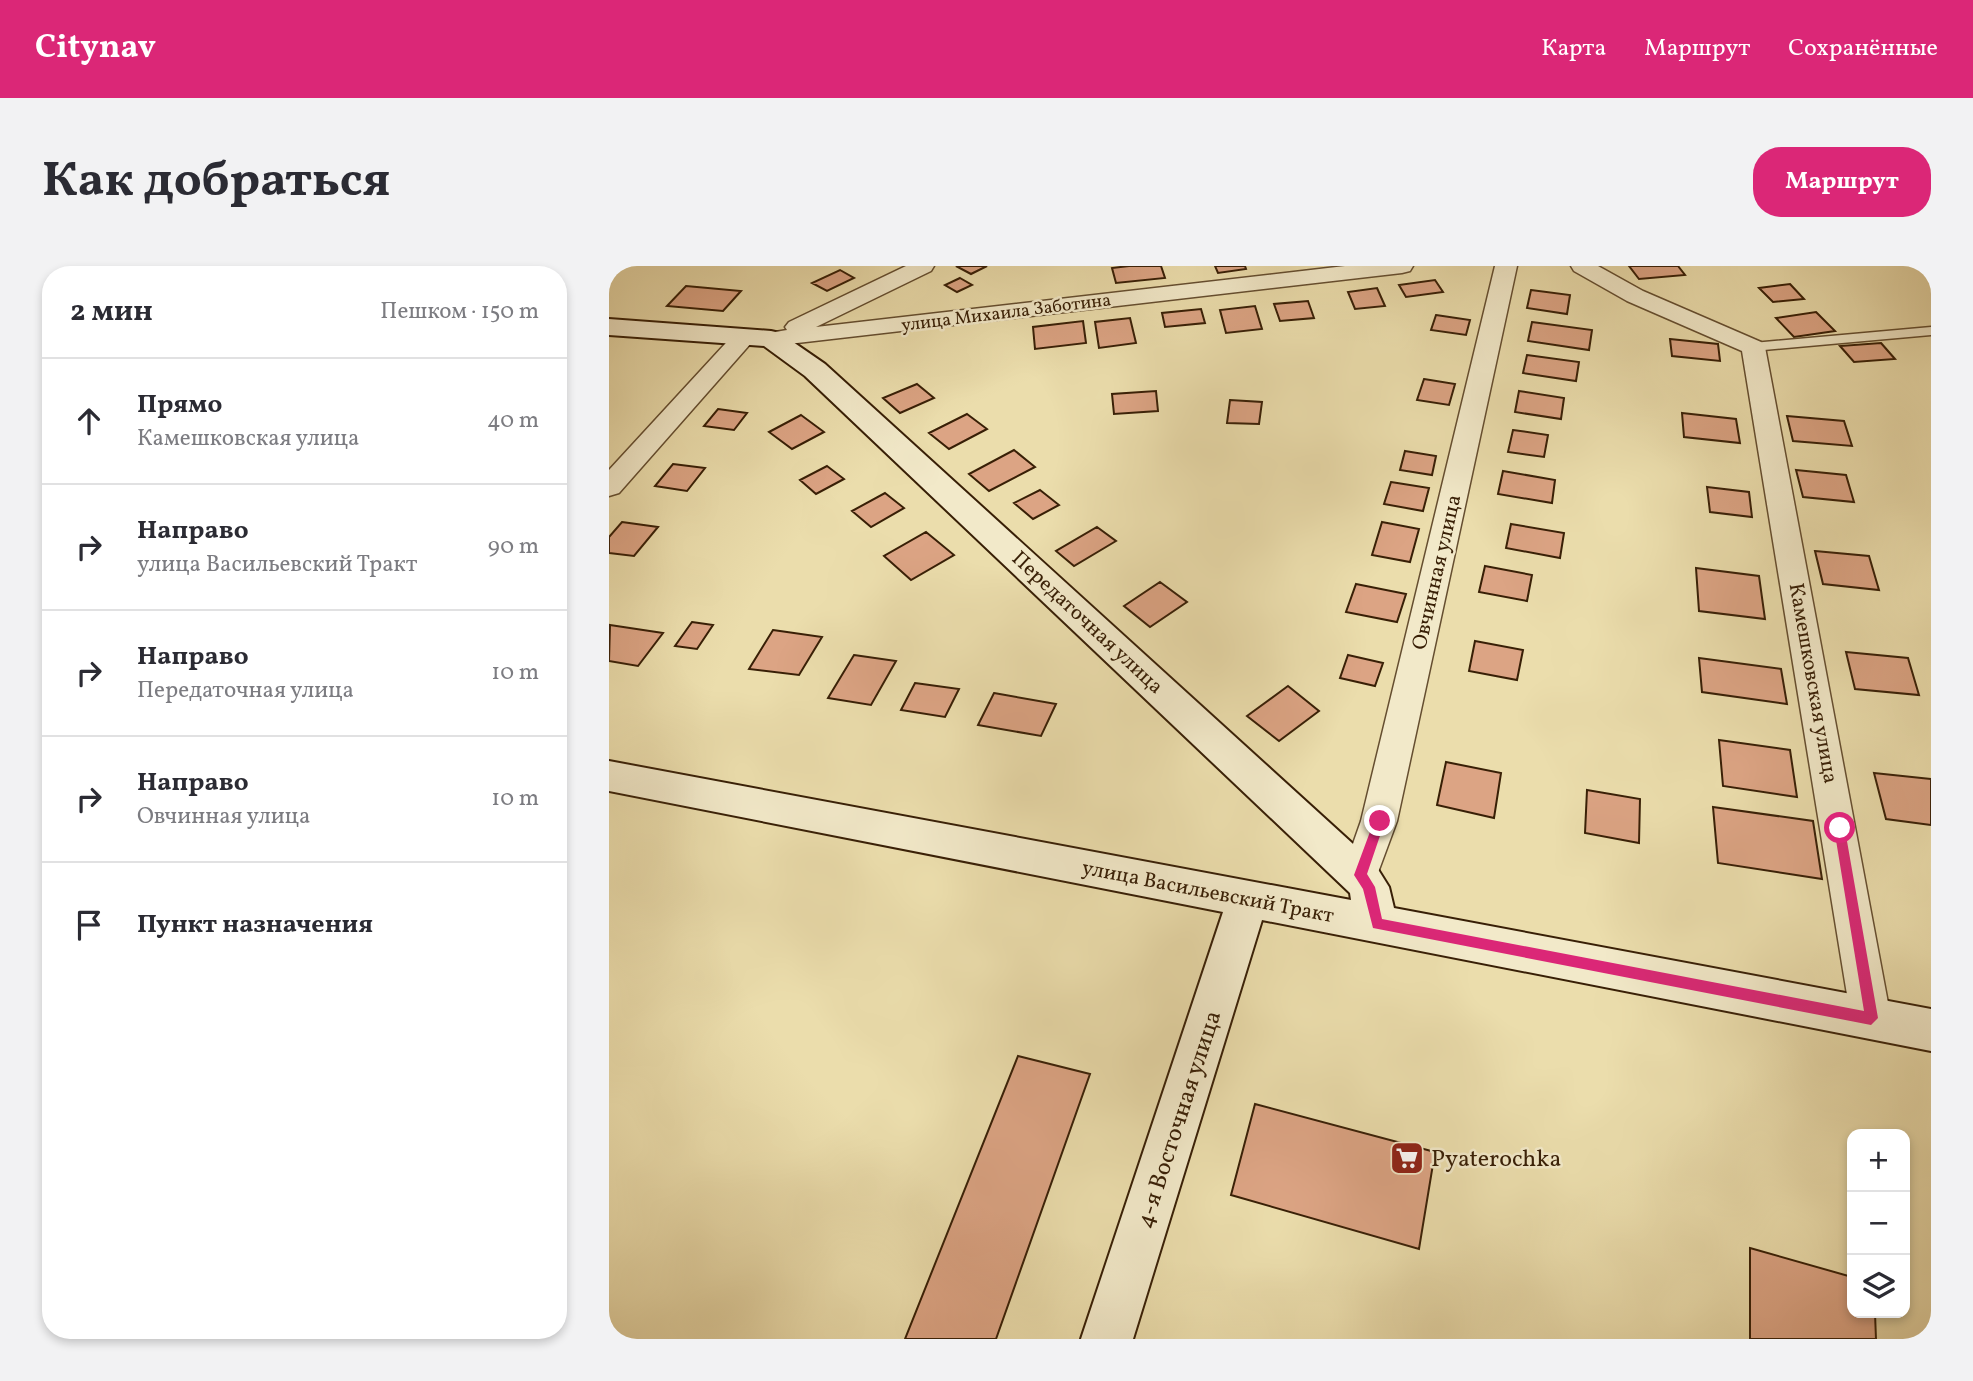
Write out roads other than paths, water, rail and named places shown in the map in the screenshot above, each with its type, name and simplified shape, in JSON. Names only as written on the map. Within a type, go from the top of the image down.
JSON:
[{"type":"main road","name":"улица Михаила Заботина","points":[[609,327],[758,338]]},
{"type":"main road","name":"Передаточная улица","points":[[758,338],[815,370],[1360,875],[1369,887],[1377,924]]},
{"type":"main road","name":"улица Васильевский Тракт","points":[[613,782],[1248,898],[1931,1030]]},
{"type":"main road","name":"4-я Восточная улица","points":[[1107,1339],[1248,898]]},
{"type":"street","points":[[609,487],[758,338],[923,266]]},
{"type":"street","name":"улица Михаила Заботина","points":[[758,338],[1402,266]]},
{"type":"street","name":"Овчинная улица","points":[[1360,875],[1380,821],[1506,266]]},
{"type":"street","points":[[1582,266],[1635,296],[1753,347]]},
{"type":"street","name":"Камешковская улица","points":[[1753,347],[1840,828],[1871,1018]]},
{"type":"lane","points":[[1753,347],[1931,331]]},
{"type":"place","name":"Pyaterochka","points":[[1407,1158]]}]
